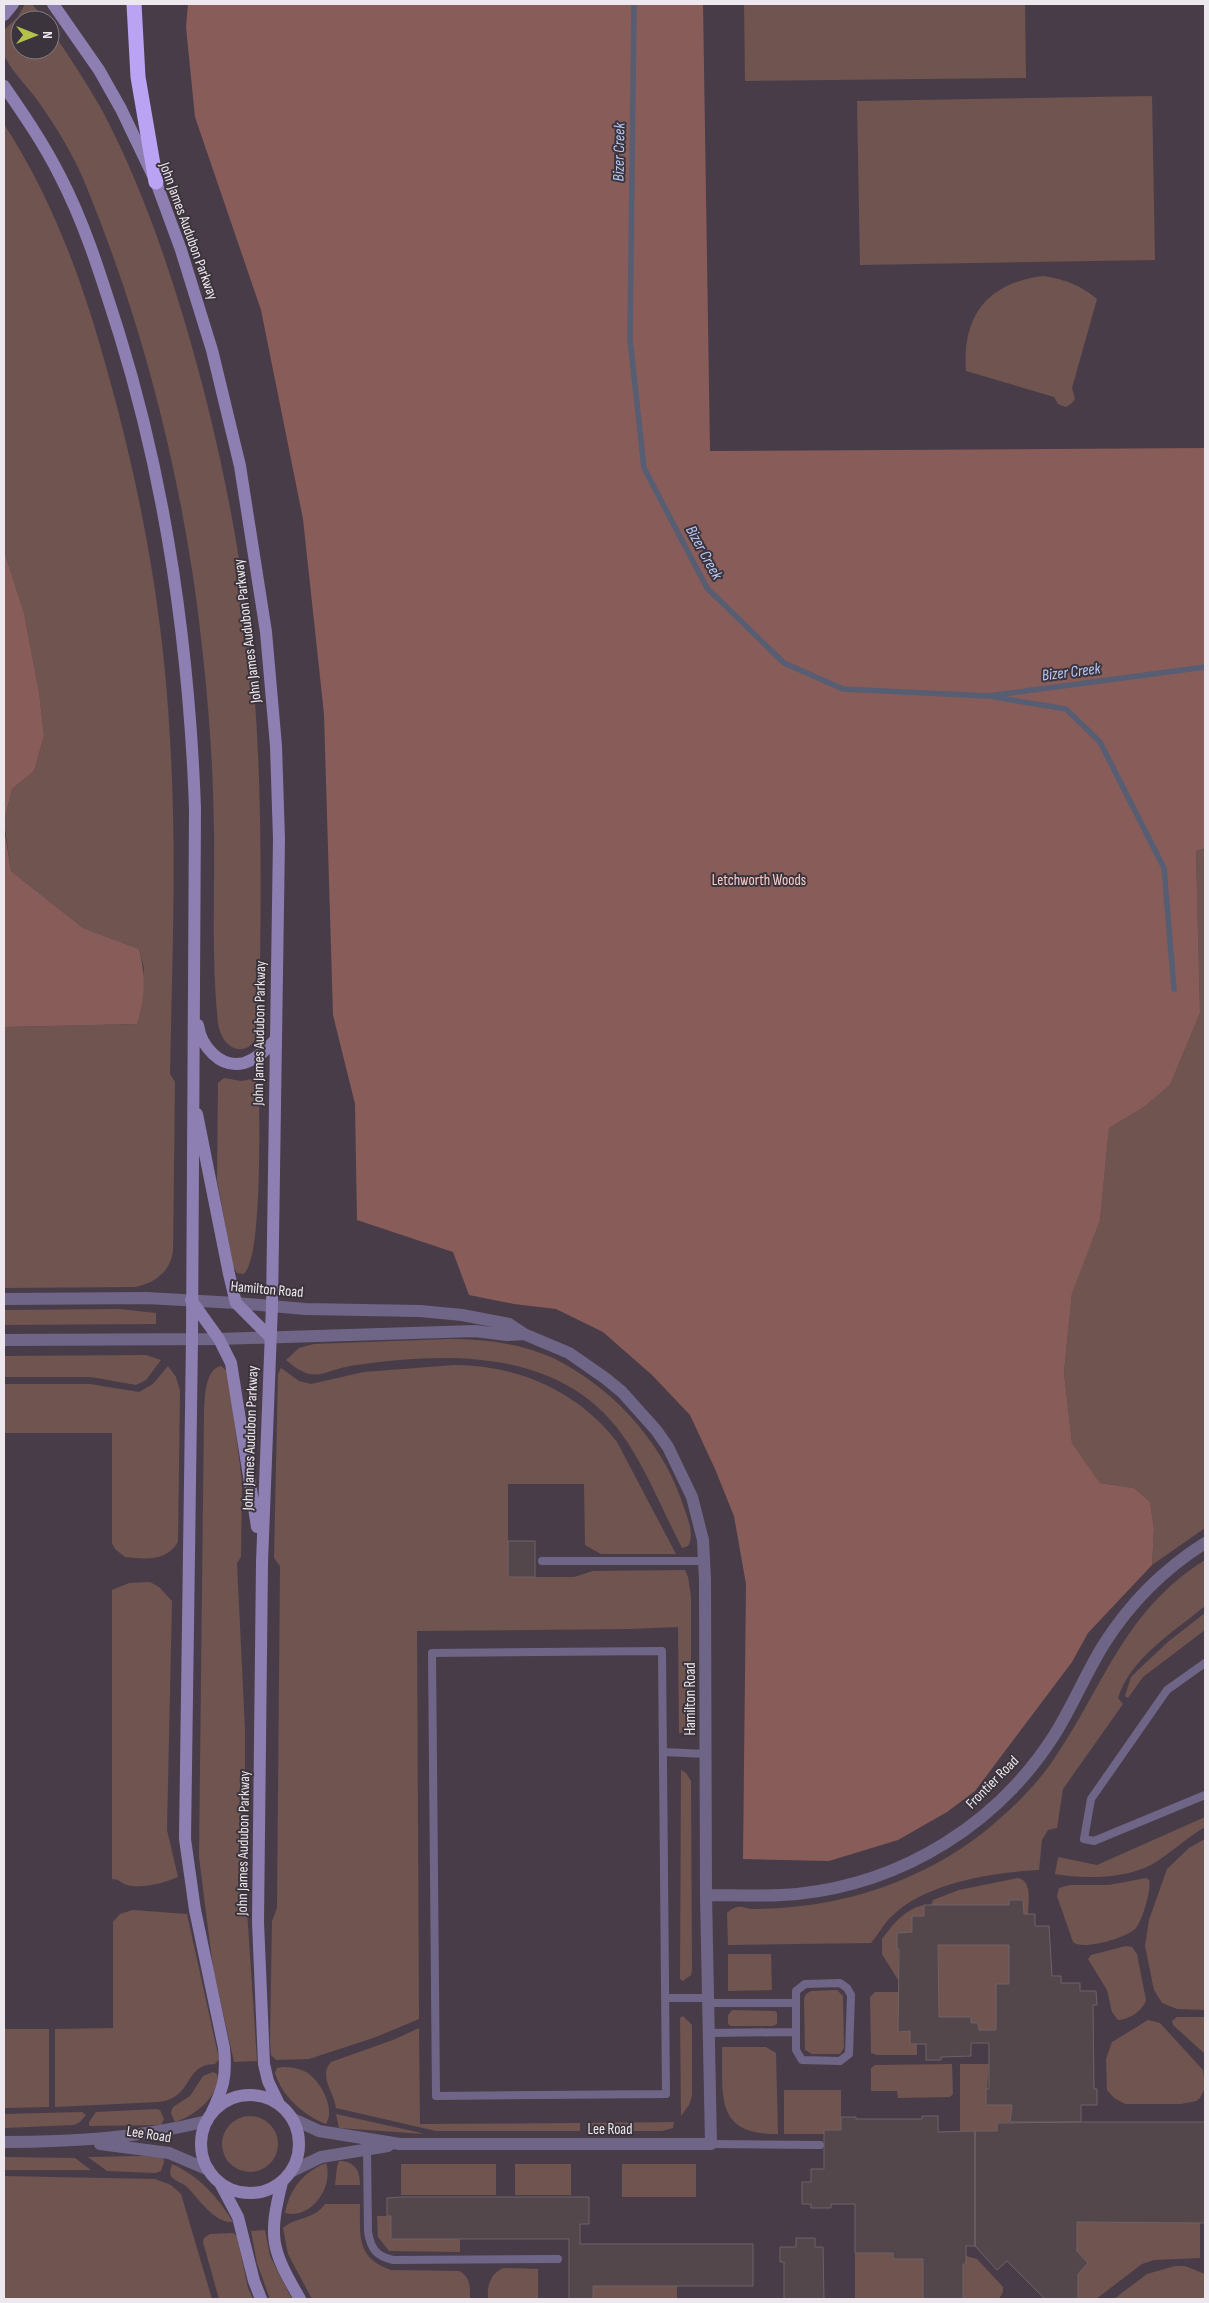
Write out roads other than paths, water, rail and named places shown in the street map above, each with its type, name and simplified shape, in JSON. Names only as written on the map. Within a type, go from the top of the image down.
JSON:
[{"type":"highway","points":[[134,4],[138,77],[156,182]]},
{"type":"main road","points":[[4,15],[12,4]]},
{"type":"main road","name":"John James Audubon Parkway","points":[[52,4],[99,70],[122,109],[156,182],[181,250],[212,350],[240,466],[266,632],[276,746],[279,839],[272,1305],[262,1562],[258,1912],[264,2064],[268,2081],[279,2104]]},
{"type":"main road","points":[[4,86],[27,118],[60,176],[86,235],[137,392],[175,570],[192,727],[195,808],[192,1339],[185,1839],[195,1910],[224,2048],[226,2067],[223,2089],[209,2118],[201,2146],[202,2155],[209,2170],[220,2183],[238,2217],[254,2281],[261,2299]]},
{"type":"main road","points":[[193,998],[199,1035],[205,1047],[212,1054],[230,1063],[243,1063],[256,1057],[276,1039]]},
{"type":"main road","points":[[192,1090],[236,1303],[270,1337]]},
{"type":"main road","points":[[191,1300],[219,1339],[231,1363],[262,1562]]},
{"type":"main road","points":[[209,2118],[223,2103],[239,2096],[256,2095],[279,2104],[293,2119],[298,2131],[300,2144],[297,2161],[292,2171],[282,2182],[268,2190],[251,2194],[235,2191],[220,2183]]},
{"type":"main road","points":[[282,2182],[273,2222],[273,2234],[278,2258],[300,2299]]},
{"type":"street","name":"Hamilton Road","points":[[4,1299],[147,1298],[272,1305],[305,1309],[420,1311],[462,1315],[509,1324],[524,1334],[569,1353],[605,1378],[622,1392],[656,1430],[668,1447],[692,1497],[703,1540],[707,1754],[706,1895],[710,2001],[711,2144]]},
{"type":"street","name":"Hamilton Road","points":[[4,1340],[219,1339],[475,1332],[507,1335],[524,1334]]},
{"type":"street","name":"Frontier Road","points":[[706,1895],[780,1895],[854,1884],[909,1864],[965,1831],[987,1813],[1028,1772],[1055,1734],[1104,1645],[1132,1606],[1164,1573],[1205,1543]]},
{"type":"street","name":"Lee Road","points":[[4,2142],[80,2141],[169,2131],[209,2118]]},
{"type":"street","name":"Lee Road","points":[[293,2119],[318,2131],[400,2144],[711,2144]]},
{"type":"street","name":"Lee Road","points":[[80,2141],[169,2152],[209,2170]]},
{"type":"street","name":"Lee Road","points":[[292,2171],[321,2157],[400,2144]]},
{"type":"lane","points":[[542,1561],[704,1561]]},
{"type":"lane","points":[[662,1651],[663,1752],[666,2094],[436,2096],[432,1653],[662,1651]]},
{"type":"lane","points":[[1205,1663],[1167,1690],[1091,1799],[1084,1839],[1094,1840],[1205,1795]]},
{"type":"lane","points":[[663,1752],[707,1754]]},
{"type":"lane","points":[[836,1983],[847,1988],[851,1995],[849,2054],[840,2061],[802,2060],[796,2050],[795,2032],[796,1991],[806,1984],[836,1983]]},
{"type":"lane","points":[[665,1998],[795,2003]]},
{"type":"lane","points":[[710,2033],[795,2032]]},
{"type":"lane","name":"Lee Road","points":[[711,2144],[820,2145]]},
{"type":"lane","points":[[368,2150],[368,2232],[370,2244],[375,2252],[382,2257],[392,2260],[558,2260]]},
{"type":"waterway","name":"Bizer Creek","points":[[634,4],[630,339],[644,468],[707,588],[784,663],[843,689],[988,696],[1205,667]]},
{"type":"waterway","points":[[994,697],[1066,709],[1100,742],[1164,868],[1174,989]]},
{"type":"park label","name":"Letchworth Woods","points":[[759,880]]}]
